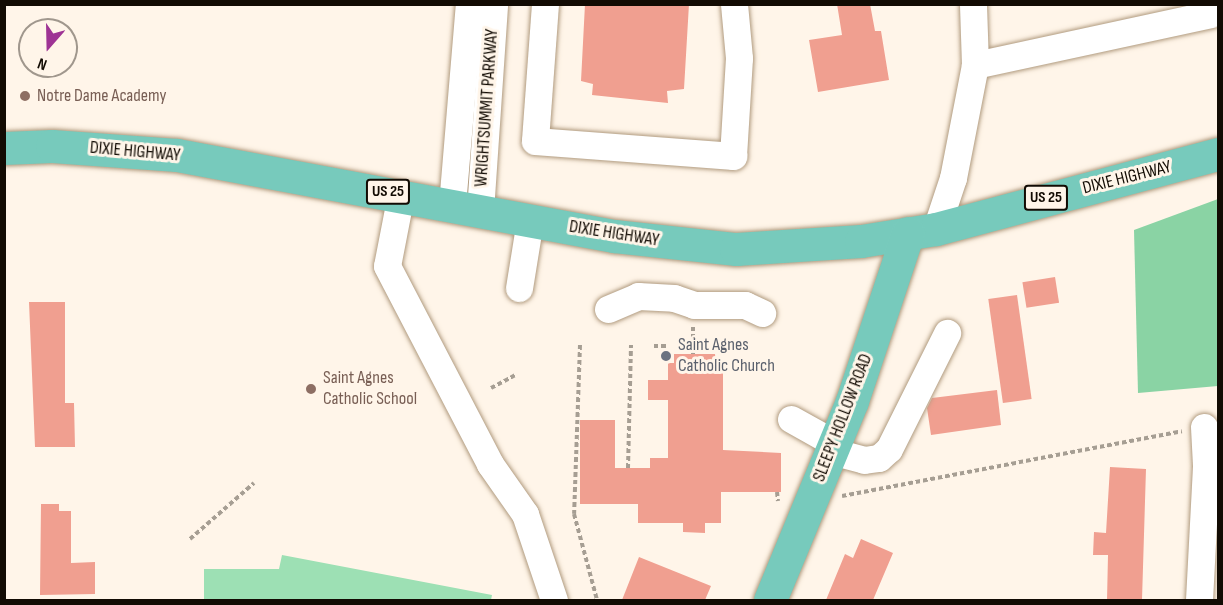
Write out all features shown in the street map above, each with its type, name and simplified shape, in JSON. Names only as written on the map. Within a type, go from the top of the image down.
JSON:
[{"type":"main road","name":"DIXIE HIGHWAY","points":[[4,148],[52,146],[158,153],[401,194],[614,236],[736,249],[861,241],[922,231],[1218,154]]},
{"type":"main road","name":"SLEEPY HOLLOW ROAD","points":[[770,600],[922,231]]},
{"type":"street","name":"WRIGHTSUMMIT PARKWAY","points":[[466,208],[469,4]]},
{"type":"street","name":"WRIGHTSUMMIT PARKWAY","points":[[466,208],[494,4]]},
{"type":"street","points":[[545,4],[535,141],[734,156],[739,58],[734,4]]},
{"type":"street","points":[[922,231],[953,178],[975,65],[973,4]]},
{"type":"street","points":[[975,65],[1211,14]]},
{"type":"street","points":[[401,194],[387,266],[490,464],[525,514],[554,600]]},
{"type":"street","points":[[519,288],[530,220]]},
{"type":"street","points":[[608,309],[638,296],[674,298],[694,305],[745,305],[762,313]]},
{"type":"street","points":[[790,419],[832,447],[864,460],[879,458],[889,449],[947,333]]},
{"type":"street","points":[[1199,600],[1206,465],[1204,427]]},
{"type":"path","points":[[693,322],[693,354]]},
{"type":"path","points":[[580,345],[574,514],[597,600]]},
{"type":"path","points":[[628,468],[631,345]]},
{"type":"path","points":[[654,346],[668,346]]},
{"type":"path","points":[[491,388],[514,375]]},
{"type":"path","points":[[840,496],[1204,427]]},
{"type":"path","points":[[190,539],[254,483]]},
{"type":"path","points":[[777,492],[778,501]]},
{"type":"green space","points":[[1218,199],[1218,386],[1138,393],[1134,230]]},
{"type":"green space","points":[[282,555],[492,595],[491,600],[204,600],[204,569],[279,569]]},
{"type":"building","points":[[585,4],[689,4],[684,89],[667,91],[668,103],[592,95],[593,84],[581,81]]},
{"type":"building","points":[[837,4],[870,4],[875,31],[881,31],[889,80],[818,92],[809,40],[842,35]]},
{"type":"building","points":[[1055,277],[1059,303],[1026,308],[1022,282]]},
{"type":"building","points":[[1017,295],[1032,399],[1003,403],[988,299]]},
{"type":"building","points":[[29,302],[65,302],[65,403],[74,403],[75,447],[35,447]]},
{"type":"building","points":[[674,354],[715,354],[716,365],[723,365],[723,450],[781,453],[781,492],[721,492],[721,523],[705,523],[705,533],[683,532],[683,523],[638,523],[638,504],[580,504],[580,420],[615,420],[615,468],[650,468],[650,458],[668,458],[668,400],[648,400],[648,380],[668,380],[668,363],[674,363]]},
{"type":"building","points":[[997,390],[1001,425],[931,435],[927,408],[932,398]]},
{"type":"building","points":[[1110,467],[1146,469],[1142,600],[1107,600],[1108,555],[1093,555],[1094,532],[1106,533]]},
{"type":"building","points":[[41,504],[59,504],[59,511],[71,511],[71,563],[95,562],[95,594],[40,595]]},
{"type":"building","points":[[861,539],[893,553],[873,600],[826,600],[845,554],[853,558]]},
{"type":"building","points":[[639,557],[711,586],[705,600],[622,600]]},
{"type":"place","name":"Notre Dame Academy","points":[[25,96]]},
{"type":"place","name":"Saint Agnes Catholic Church","points":[[666,356]]},
{"type":"place","name":"Saint Agnes Catholic School","points":[[311,389]]}]
